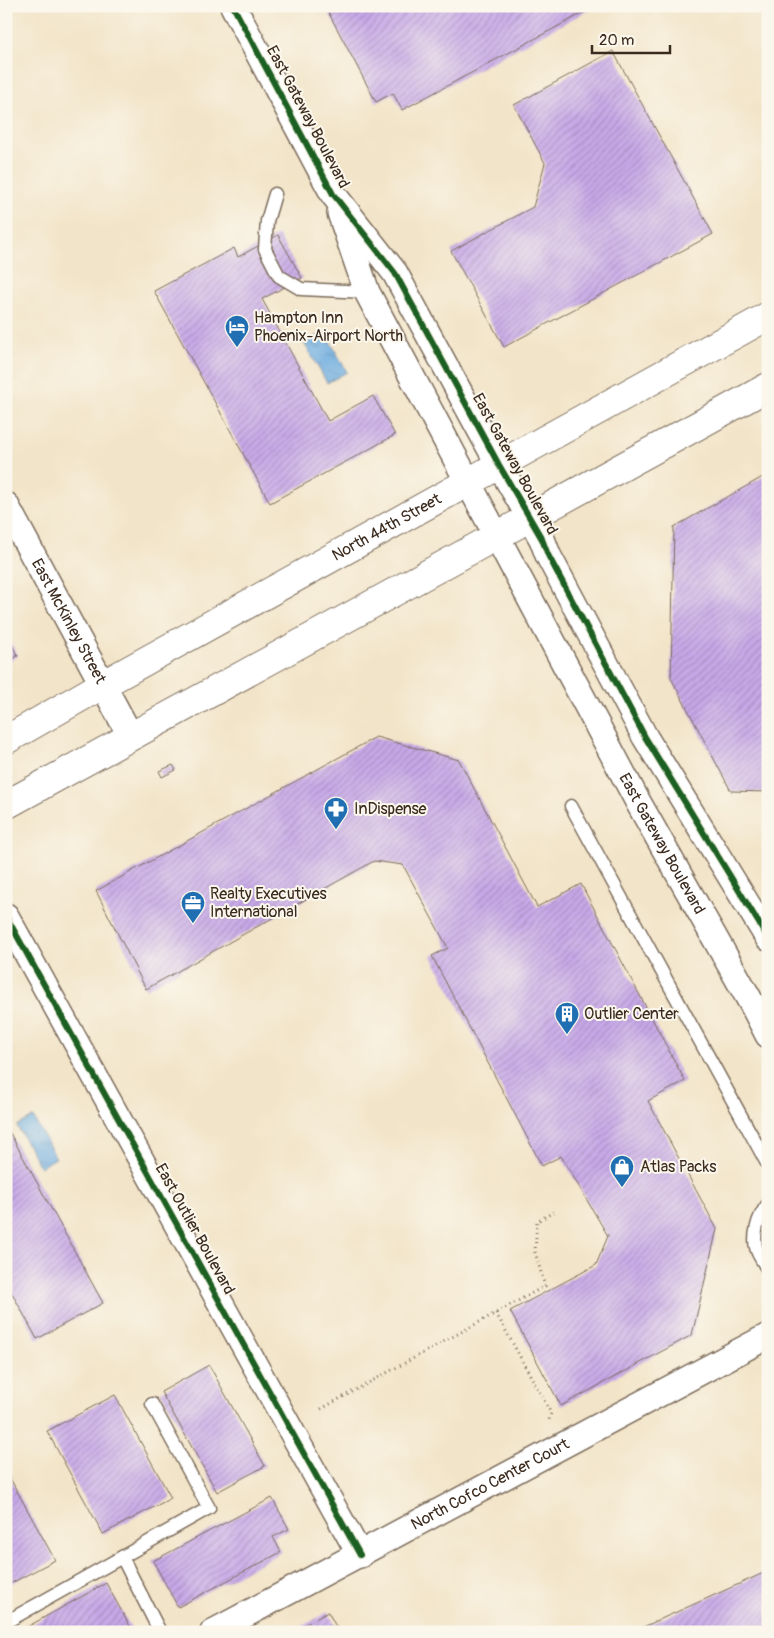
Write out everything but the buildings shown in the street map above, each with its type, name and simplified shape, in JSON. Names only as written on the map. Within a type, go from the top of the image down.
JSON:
[{"type":"main road","name":"North 44th Street","points":[[6,740],[768,316]]},
{"type":"main road","points":[[6,805],[768,387]]},
{"type":"street","name":"East Gateway Boulevard","points":[[233,6],[333,194],[367,292],[638,802],[760,1000],[768,1035]]},
{"type":"street","name":"East Gateway Boulevard","points":[[333,194],[394,273],[529,519],[542,539],[548,555],[645,737],[768,938]]},
{"type":"street","name":"East McKinley Street","points":[[6,505],[131,737]]},
{"type":"street","points":[[727,871],[756,899],[768,907]]},
{"type":"street","name":"East Outlier Boulevard","points":[[6,916],[360,1555]]},
{"type":"street","name":"North Cofco Center Court","points":[[213,1632],[768,1336]]},
{"type":"lane","points":[[275,194],[267,220],[265,249],[279,276],[301,289],[367,292]]},
{"type":"lane","points":[[571,806],[768,1165]]},
{"type":"lane","points":[[768,1204],[761,1212],[755,1239],[757,1251],[768,1270]]},
{"type":"lane","points":[[6,1622],[209,1508],[152,1404]]},
{"type":"lane","points":[[122,1557],[160,1632]]},
{"type":"path","points":[[321,1409],[545,1286],[535,1252],[537,1221],[556,1211]]},
{"type":"path","points":[[496,1313],[551,1413],[549,1420]]},
{"type":"water","points":[[325,332],[347,372],[327,383],[304,343]]},
{"type":"water","points":[[33,1117],[56,1158],[40,1167],[17,1126]]},
{"type":"cycle path","points":[[233,6],[333,194],[395,273],[499,465],[542,539],[548,555],[645,737],[768,938]]},
{"type":"cycle path","points":[[6,916],[360,1555]]},
{"type":"place","name":"Hampton Inn Phoenix-Airport North","points":[[237,348]]},
{"type":"place","name":"InDispense","points":[[336,830]]},
{"type":"place","name":"Realty Executives International","points":[[193,924]]},
{"type":"place","name":"Outlier Center","points":[[567,1035]]},
{"type":"place","name":"Atlas Packs","points":[[622,1188]]}]
